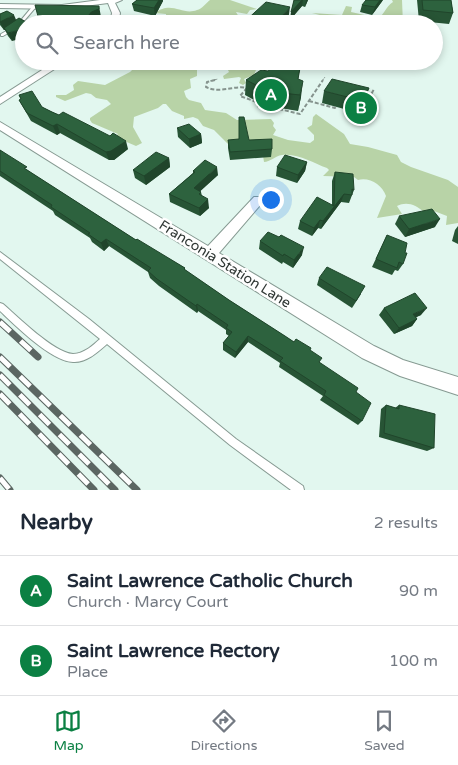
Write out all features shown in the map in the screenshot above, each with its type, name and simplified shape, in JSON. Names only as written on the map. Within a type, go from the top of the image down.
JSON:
[{"type":"street","points":[[0,6],[33,8],[79,6],[114,1],[116,15]]},
{"type":"street","points":[[0,100],[48,70]]},
{"type":"street","name":"Franconia Station Lane","points":[[0,125],[386,362],[458,386]]},
{"type":"street","points":[[209,254],[258,200]]},
{"type":"lane","points":[[27,15],[33,8]]},
{"type":"lane","points":[[2,35],[15,28]]},
{"type":"lane","points":[[0,255],[233,442],[299,490]]},
{"type":"lane","points":[[0,306],[58,354],[70,359],[89,353],[106,340]]},
{"type":"path","points":[[258,75],[262,70]]},
{"type":"path","points":[[279,110],[300,114],[325,77]]},
{"type":"path","points":[[218,79],[206,82],[206,87],[217,91],[241,86],[247,88],[245,90],[250,92]]},
{"type":"path","points":[[366,104],[374,89]]},
{"type":"path","points":[[245,90],[240,96],[258,104]]},
{"type":"path","points":[[309,101],[335,108],[337,105]]},
{"type":"green space","points":[[210,0],[230,0],[257,9],[250,10],[247,14],[236,12],[238,15],[166,15],[155,13],[167,8],[192,11],[201,8]]},
{"type":"green space","points":[[392,0],[402,0],[403,15],[381,15],[389,6],[393,2]]},
{"type":"green space","points":[[346,6],[352,7],[351,12],[364,15],[342,15]]},
{"type":"green space","points":[[312,13],[342,15],[320,15]]},
{"type":"green space","points":[[132,70],[197,70],[197,76],[190,79],[191,88],[184,91],[189,100],[201,103],[205,110],[226,113],[237,120],[271,119],[276,130],[273,135],[288,140],[310,143],[314,140],[314,135],[307,128],[312,125],[313,117],[316,114],[344,134],[350,144],[397,155],[401,162],[448,180],[458,187],[458,223],[446,225],[447,216],[434,211],[424,212],[418,207],[408,204],[397,206],[402,214],[377,218],[386,196],[382,188],[375,183],[362,179],[358,180],[354,177],[323,176],[329,170],[327,168],[294,155],[282,155],[264,162],[261,143],[228,144],[214,130],[203,126],[198,119],[193,117],[184,119],[184,116],[172,111],[166,104],[134,117],[133,127],[142,143],[136,146],[115,137],[118,134],[92,123],[90,120],[90,118],[111,104],[107,100],[96,98],[86,93],[65,101],[56,97],[56,95],[66,95],[74,90],[73,85],[78,81],[105,85]]},
{"type":"green space","points":[[228,70],[256,70],[254,75],[244,79],[246,83],[243,85],[239,83],[241,78],[239,77],[224,79],[223,76],[229,72]]},
{"type":"building","points":[[137,0],[159,0],[154,8],[132,4]]},
{"type":"building","points":[[294,0],[302,0],[291,12]]},
{"type":"building","points":[[366,0],[380,0],[375,7],[362,5]]},
{"type":"building","points":[[422,0],[451,0],[453,13],[423,10]]},
{"type":"building","points":[[266,2],[290,7],[283,15],[252,15]]},
{"type":"building","points":[[35,5],[99,6],[99,9],[91,12],[89,15],[38,15]]},
{"type":"building","points":[[7,11],[14,15],[0,22],[0,14]]},
{"type":"building","points":[[15,21],[15,31],[8,33],[4,28]]},
{"type":"building","points":[[261,70],[300,70],[298,79],[303,81],[300,95],[282,93],[277,97],[258,92],[260,87],[246,80]]},
{"type":"building","points":[[332,79],[369,88],[363,101],[324,91]]},
{"type":"building","points":[[32,91],[42,107],[59,115],[63,112],[110,136],[113,133],[126,141],[111,151],[106,152],[57,124],[53,126],[27,113],[19,100],[21,99],[19,95]]},
{"type":"building","points":[[239,117],[244,117],[249,140],[272,139],[272,149],[230,152],[228,140],[239,139]]},
{"type":"building","points":[[189,124],[201,134],[189,139],[177,128]]},
{"type":"building","points":[[0,150],[27,167],[24,168],[136,240],[185,268],[229,300],[294,342],[296,339],[311,348],[310,350],[322,358],[319,362],[358,388],[356,392],[371,403],[362,421],[324,395],[326,391],[280,361],[283,358],[248,336],[236,352],[223,343],[232,332],[226,328],[228,325],[157,279],[148,271],[151,268],[106,239],[101,243],[88,234],[90,233],[51,207],[52,205],[0,171]]},
{"type":"building","points":[[156,152],[169,158],[144,176],[133,170]]},
{"type":"building","points":[[285,155],[307,162],[298,175],[277,167]]},
{"type":"building","points":[[205,160],[217,167],[194,188],[201,192],[199,194],[208,199],[199,208],[169,194],[195,172],[193,171]]},
{"type":"building","points":[[335,172],[353,174],[354,190],[352,189],[352,195],[344,194],[323,221],[320,220],[314,228],[300,221],[317,197],[334,206]]},
{"type":"building","points":[[432,209],[440,219],[409,229],[399,216]]},
{"type":"building","points":[[268,232],[279,237],[281,235],[304,247],[294,260],[284,254],[283,256],[260,241]]},
{"type":"building","points":[[387,235],[407,243],[405,253],[407,253],[403,264],[399,262],[397,268],[376,259]]},
{"type":"building","points":[[327,267],[365,286],[356,301],[319,278]]},
{"type":"building","points":[[415,293],[427,308],[413,314],[417,319],[399,328],[384,308]]},
{"type":"building","points":[[386,405],[399,409],[399,405],[435,414],[434,448],[384,433]]},
{"type":"railway","points":[[0,322],[38,357]]},
{"type":"railway","points":[[0,357],[137,490]]},
{"type":"railway","points":[[0,375],[115,490]]},
{"type":"railway","points":[[0,394],[94,490]]},
{"type":"railway","points":[[0,478],[10,490]]},
{"type":"place","name":"Saint Lawrence Catholic Church","points":[[271,95]]},
{"type":"place","name":"Saint Lawrence Rectory","points":[[361,108]]}]
